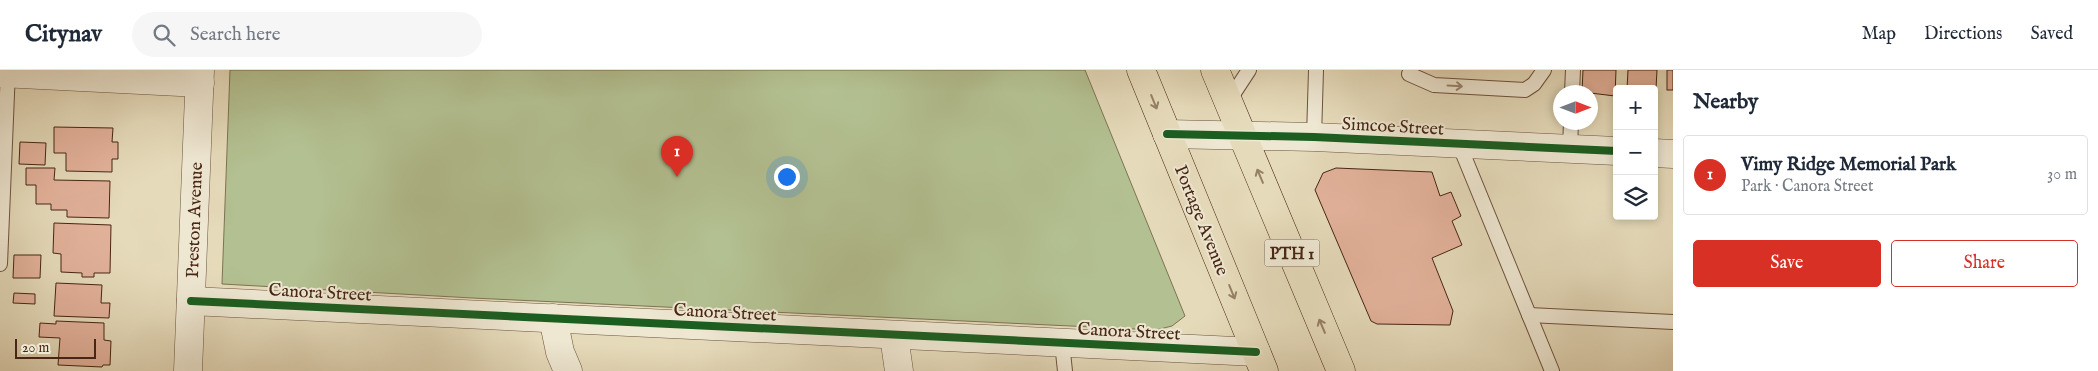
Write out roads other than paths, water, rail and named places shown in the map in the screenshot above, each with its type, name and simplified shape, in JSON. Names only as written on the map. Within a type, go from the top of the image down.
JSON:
[{"type":"highway","name":"Portage Avenue","points":[[1141,70],[1260,361]]},
{"type":"highway","name":"PTH 1","points":[[1215,70],[1341,371]]},
{"type":"street","points":[[5,72],[200,76]]},
{"type":"street","name":"Preston Avenue","points":[[188,371],[200,76]]},
{"type":"street","name":"Simcoe Street","points":[[1167,134],[1314,137],[1613,151]]},
{"type":"street","points":[[1658,153],[1673,154]]},
{"type":"street","name":"Canora Street","points":[[191,301],[1062,343],[1260,361]]},
{"type":"street","points":[[553,318],[560,352],[568,371]]},
{"type":"street","points":[[894,336],[899,371]]},
{"type":"lane","points":[[1228,102],[1249,70]]},
{"type":"lane","points":[[1314,137],[1316,70]]},
{"type":"lane","points":[[1409,74],[1434,85],[1524,90],[1534,84],[1544,70]]},
{"type":"lane","points":[[1572,85],[1573,70]]},
{"type":"lane","points":[[0,264],[5,72]]},
{"type":"lane","points":[[1570,149],[1571,130]]},
{"type":"lane","points":[[1458,144],[1552,371]]},
{"type":"lane","points":[[1529,316],[1673,322]]},
{"type":"lane","points":[[1062,343],[1065,371]]},
{"type":"place","name":"Vimy Ridge Memorial Park","points":[[677,177]]}]
